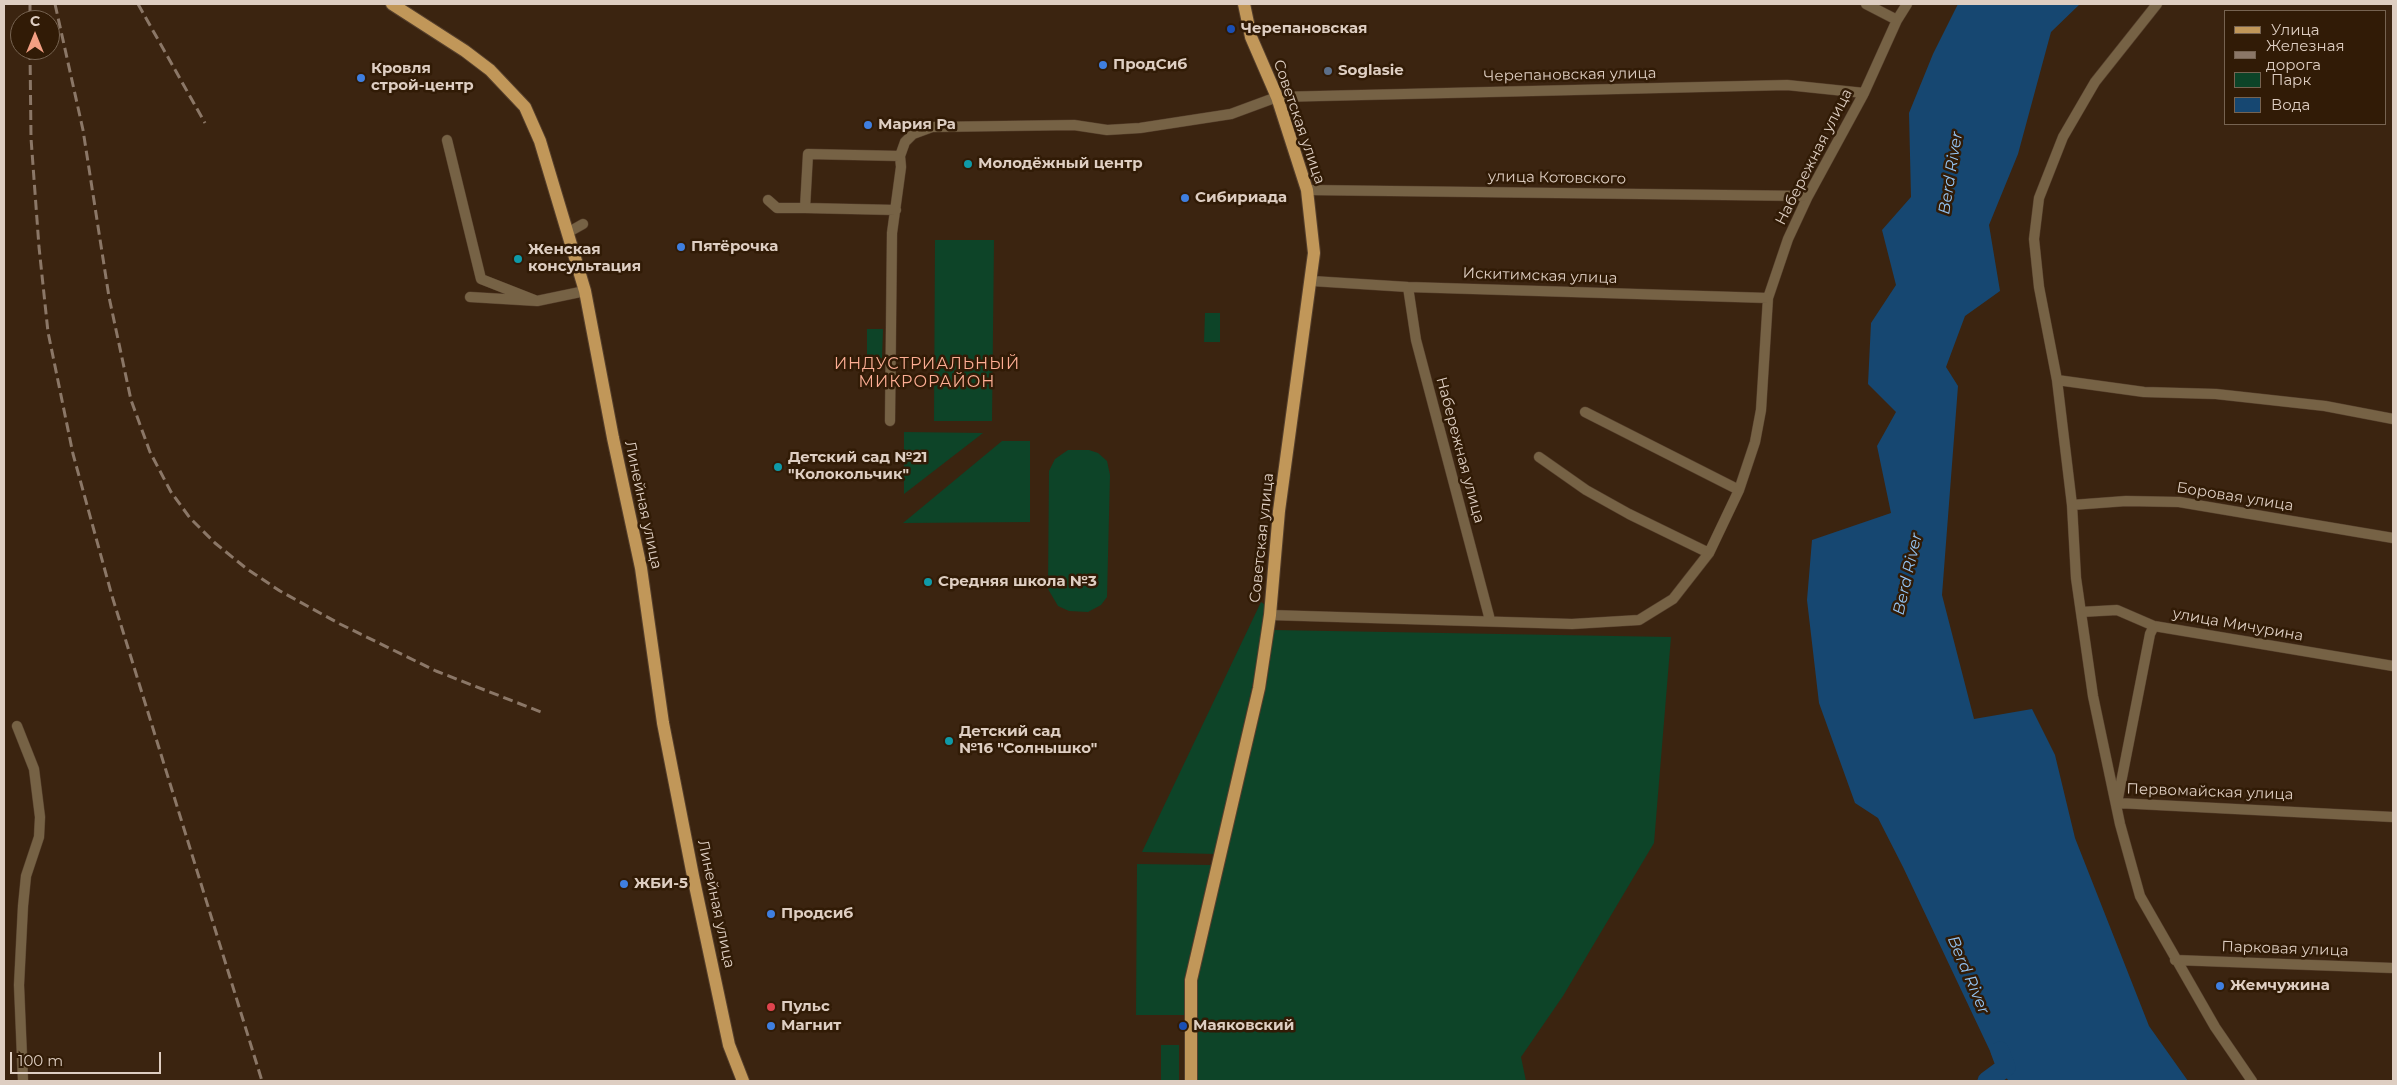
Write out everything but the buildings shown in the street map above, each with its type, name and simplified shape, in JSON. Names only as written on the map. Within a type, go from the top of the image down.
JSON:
[{"type":"main road","name":"Линейная улица","points":[[392,4],[490,70],[525,107],[540,141],[585,291],[612,438],[640,568],[663,723],[693,876],[727,1038],[743,1081]]},
{"type":"main road","name":"Советская улица","points":[[1191,1081],[1191,980],[1259,688],[1270,615],[1279,511],[1312,281],[1314,253],[1307,190],[1277,97],[1251,37],[1244,4]]},
{"type":"street","points":[[1866,4],[1897,20]]},
{"type":"street","name":"Набережная улица","points":[[1270,615],[1490,620],[1572,624],[1640,620],[1673,599],[1709,553],[1739,490],[1755,442],[1762,410],[1768,298],[1788,239],[1808,196],[1864,93],[1897,20],[1907,4]]},
{"type":"street","points":[[2157,4],[2096,82],[2063,137],[2039,198],[2034,239],[2038,277],[2057,380],[2072,505],[2076,578],[2092,696],[2120,824],[2140,896],[2215,1028],[2252,1081]]},
{"type":"street","name":"Черепановская улица","points":[[900,156],[905,142],[913,134],[932,126],[1074,125],[1107,130],[1140,128],[1231,114],[1277,97],[1787,85],[1864,93]]},
{"type":"street","points":[[447,140],[481,278],[537,301]]},
{"type":"street","points":[[805,208],[808,154],[900,156],[901,167],[892,233],[890,421]]},
{"type":"street","name":"улица Котовского","points":[[1307,190],[1808,196]]},
{"type":"street","points":[[768,200],[777,208],[896,210]]},
{"type":"street","points":[[568,233],[583,224]]},
{"type":"street","name":"Искитимская улица","points":[[1312,281],[1408,287],[1768,298]]},
{"type":"street","name":"Набережная улица","points":[[1408,287],[1416,340],[1490,620]]},
{"type":"street","points":[[470,297],[537,301],[585,291]]},
{"type":"street","points":[[2057,380],[2144,392],[2216,394],[2325,406],[2393,419]]},
{"type":"street","points":[[1585,412],[1739,490]]},
{"type":"street","points":[[1539,457],[1586,490],[1629,514],[1709,553]]},
{"type":"street","name":"Боровая улица","points":[[2072,505],[2126,501],[2179,502],[2393,538]]},
{"type":"street","name":"улица Мичурина","points":[[2081,612],[2116,610],[2154,626],[2393,666]]},
{"type":"street","name":"Первомайская улица","points":[[2154,626],[2150,634],[2117,804],[2393,816]]},
{"type":"street","points":[[17,726],[34,769],[40,817],[39,837],[26,876],[23,906],[19,985],[23,1081]]},
{"type":"street","name":"Парковая улица","points":[[2175,960],[2393,968]]},
{"type":"green space","points":[[935,240],[994,240],[992,421],[934,421]]},
{"type":"green space","points":[[1205,313],[1220,313],[1220,342],[1204,342]]},
{"type":"green space","points":[[867,329],[883,329],[882,358],[867,358]]},
{"type":"green space","points":[[904,432],[983,433],[904,494]]},
{"type":"green space","points":[[1002,441],[1030,441],[1030,522],[903,523]]},
{"type":"green space","points":[[1068,450],[1089,450],[1098,453],[1107,461],[1110,475],[1107,597],[1101,605],[1088,612],[1069,611],[1058,606],[1048,589],[1049,471],[1055,459]]},
{"type":"green space","points":[[1261,602],[1267,606],[1258,660],[1215,854],[1142,852]]},
{"type":"green space","points":[[1273,630],[1671,637],[1654,843],[1563,996],[1521,1057],[1526,1081],[1195,1081],[1193,984],[1258,722],[1268,675]]},
{"type":"green space","points":[[1137,864],[1211,865],[1184,981],[1184,1015],[1136,1015]]},
{"type":"green space","points":[[1161,1045],[1179,1045],[1179,1081],[1161,1081]]},
{"type":"water","name":"Berd River","points":[[1958,4],[2080,4],[2051,32],[2018,154],[1989,225],[2000,291],[1965,316],[1946,367],[1958,386],[1942,595],[1974,719],[2032,709],[2055,755],[2075,838],[2149,1026],[2188,1081],[2009,1081],[1999,1070],[1878,818],[1855,803],[1819,703],[1807,600],[1812,540],[1891,513],[1877,446],[1896,412],[1868,384],[1871,323],[1896,285],[1882,230],[1911,197],[1909,113],[1933,54]]},
{"type":"waterway","points":[[1987,1081],[2006,1067],[2000,1051]]},
{"type":"railway","points":[[30,4],[30,10]]},
{"type":"railway","points":[[55,4],[83,130],[109,297],[131,400],[150,452],[171,492],[190,518],[215,543],[247,569],[280,591],[340,624],[436,671],[541,712]]},
{"type":"railway","points":[[138,4],[205,123]]},
{"type":"railway","points":[[30,60],[31,138],[39,247],[48,332],[73,454],[112,596],[262,1081]]},
{"type":"place","name":"Черепановская","points":[[1231,29]]},
{"type":"place","name":"ПродСиб","points":[[1103,65]]},
{"type":"place","name":"Soglasie","points":[[1328,71]]},
{"type":"place","name":"Кровля строй-центр","points":[[361,78]]},
{"type":"place","name":"Мария Ра","points":[[868,125]]},
{"type":"place","name":"Молодёжный центр","points":[[968,164]]},
{"type":"place","name":"Сибириада","points":[[1185,198]]},
{"type":"place","name":"Пятёрочка","points":[[681,247]]},
{"type":"place","name":"Женская консультация","points":[[518,259]]},
{"type":"place","name":"Детский сад №21 \"Колокольчик\"","points":[[778,467]]},
{"type":"place","name":"Средняя школа №3","points":[[928,582]]},
{"type":"place","name":"Детский сад №16 \"Солнышко\"","points":[[949,741]]},
{"type":"place","name":"ЖБИ-5","points":[[624,884]]},
{"type":"place","name":"Продсиб","points":[[771,914]]},
{"type":"place","name":"Жемчужина","points":[[2220,986]]},
{"type":"place","name":"Пульс","points":[[771,1007]]},
{"type":"place","name":"Магнит","points":[[771,1026]]},
{"type":"place","name":"Маяковский","points":[[1183,1026]]},
{"type":"district","name":"ИНДУСТРИАЛЬНЫЙ МИКРОРАЙОН","points":[[927,373]]}]
